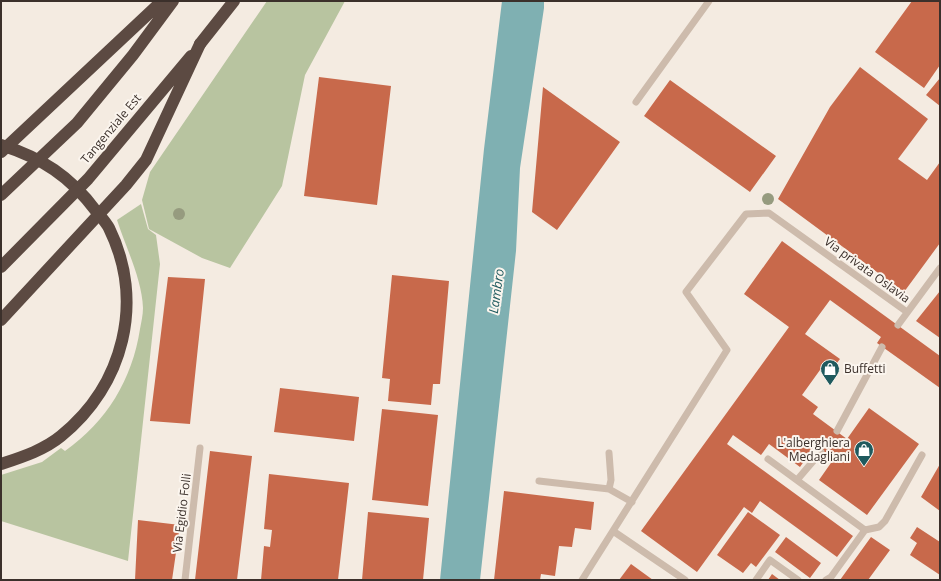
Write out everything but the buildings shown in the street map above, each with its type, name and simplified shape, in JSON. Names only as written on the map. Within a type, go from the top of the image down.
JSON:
[{"type":"highway","points":[[1,152],[162,1]]},
{"type":"highway","points":[[1,195],[77,123],[133,54],[173,1]]},
{"type":"highway","name":"Tangenziale Est","points":[[1,267],[88,179],[234,1]]},
{"type":"highway","points":[[1,320],[126,185],[146,160],[181,88],[200,44]]},
{"type":"highway","points":[[1,144],[24,152],[51,167],[75,185],[108,228],[121,262],[128,306],[124,336],[117,362],[103,388],[84,413],[61,436],[30,454],[1,464]]},
{"type":"lane","points":[[636,102],[710,1]]},
{"type":"lane","name":"Via privata Oslavia","points":[[632,502],[727,350],[686,292],[746,214],[769,213],[907,312],[940,268]]},
{"type":"lane","points":[[898,325],[907,312]]},
{"type":"lane","points":[[837,431],[882,347]]},
{"type":"lane","name":"Via Egidio Folli","points":[[185,580],[200,448]]},
{"type":"lane","points":[[797,480],[821,452]]},
{"type":"lane","points":[[609,453],[611,480],[609,489]]},
{"type":"lane","points":[[826,580],[831,577],[865,530],[879,527],[885,521],[922,455]]},
{"type":"lane","points":[[768,459],[865,530]]},
{"type":"lane","points":[[539,481],[609,489],[632,502],[582,580]]},
{"type":"lane","points":[[613,531],[685,580]]},
{"type":"lane","points":[[756,580],[770,560],[798,580]]},
{"type":"green space","points":[[267,1],[345,1],[305,75],[282,186],[230,268],[202,258],[149,229],[142,200],[150,172]]},
{"type":"green space","points":[[141,204],[148,229],[156,235],[160,264],[128,561],[1,521],[1,475],[42,462],[61,448],[65,451],[80,439],[105,413],[124,382],[136,348],[143,308],[137,275],[117,220]]},
{"type":"water","name":"Lambro","points":[[502,1],[544,1],[544,8],[520,168],[516,251],[480,580],[440,580],[484,149]]},
{"type":"place","name":"Buffetti","points":[[830,386]]},
{"type":"place","name":"L'alberghiera Medagliani","points":[[864,467]]}]
